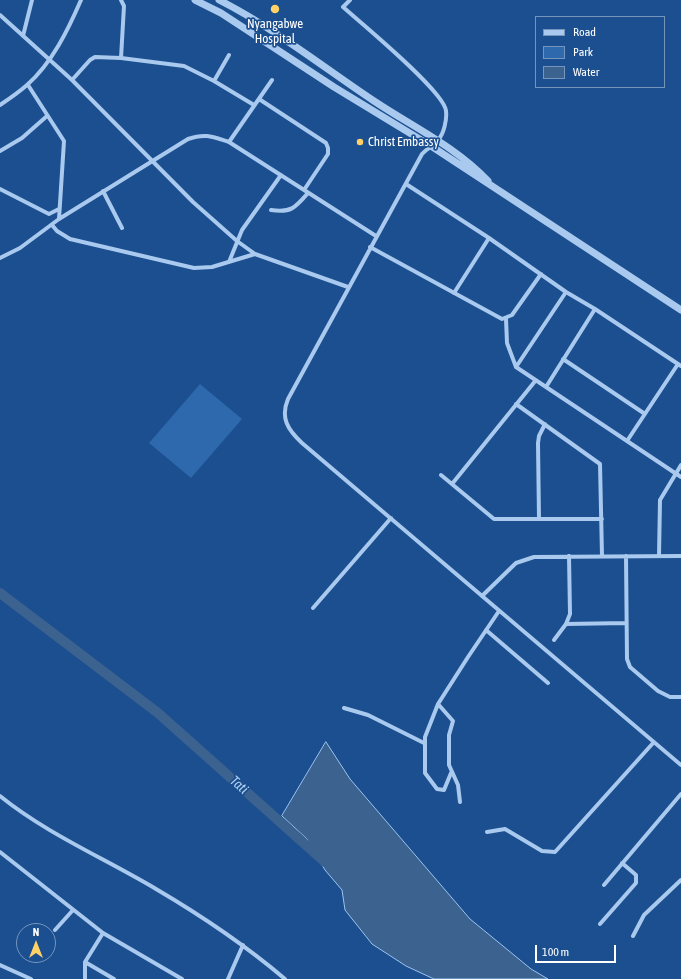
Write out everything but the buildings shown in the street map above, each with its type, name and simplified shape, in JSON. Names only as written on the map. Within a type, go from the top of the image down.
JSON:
[{"type":"street","points":[[23,36],[32,0]]},
{"type":"street","points":[[0,106],[28,84],[48,59],[62,40],[81,0]]},
{"type":"street","points":[[121,0],[124,6],[121,58]]},
{"type":"street","points":[[195,0],[239,24],[334,87],[431,146],[681,310]]},
{"type":"street","points":[[219,0],[268,30],[374,101],[458,154],[477,169],[492,186]]},
{"type":"street","points":[[350,0],[343,7],[394,52],[443,101],[446,116],[438,141],[422,154],[288,399],[284,408],[284,416],[290,431],[302,443],[681,765]]},
{"type":"street","points":[[0,15],[72,80],[193,202],[237,242],[255,254],[348,287]]},
{"type":"street","points":[[214,81],[229,55]]},
{"type":"street","points":[[72,80],[90,60],[95,57],[121,58],[184,66],[214,81],[254,105]]},
{"type":"street","points":[[229,142],[272,80]]},
{"type":"street","points":[[28,84],[64,141],[59,219]]},
{"type":"street","points":[[259,99],[326,142],[328,154],[304,190]]},
{"type":"street","points":[[0,151],[22,138],[47,116]]},
{"type":"street","points":[[0,258],[20,248],[59,219],[188,139],[199,135],[208,135],[229,142],[376,236]]},
{"type":"street","points":[[229,262],[242,230],[281,175]]},
{"type":"street","points":[[406,184],[489,238],[566,292],[595,309],[680,365],[627,441]]},
{"type":"street","points":[[0,189],[49,214],[59,209]]},
{"type":"street","points":[[104,191],[122,228]]},
{"type":"street","points":[[271,210],[286,211],[292,209],[308,193]]},
{"type":"street","points":[[52,225],[57,232],[70,239],[194,268],[212,267],[255,254]]},
{"type":"street","points":[[454,293],[489,238]]},
{"type":"street","points":[[370,247],[498,318],[506,319],[512,316],[540,274]]},
{"type":"street","points":[[516,367],[566,292]]},
{"type":"street","points":[[546,387],[595,309]]},
{"type":"street","points":[[506,319],[507,344],[516,367],[681,477]]},
{"type":"street","points":[[563,359],[645,414]]},
{"type":"street","points":[[452,484],[536,380]]},
{"type":"street","points":[[516,404],[600,464],[602,556]]},
{"type":"street","points":[[539,519],[538,443],[539,436],[545,424]]},
{"type":"street","points":[[659,556],[660,500],[681,465]]},
{"type":"street","points":[[441,475],[494,519],[602,519]]},
{"type":"street","points":[[313,608],[391,518]]},
{"type":"street","points":[[482,596],[510,568],[524,559],[534,557],[569,556],[681,556]]},
{"type":"street","points":[[554,640],[566,624],[570,614],[569,556]]},
{"type":"street","points":[[626,556],[627,659],[630,667],[664,695],[681,697]]},
{"type":"street","points":[[451,773],[444,790],[439,790],[432,784],[424,769],[424,743],[438,704],[499,611]]},
{"type":"street","points":[[566,624],[626,623]]},
{"type":"street","points":[[486,630],[548,683]]},
{"type":"street","points":[[438,704],[453,721],[448,749],[451,773],[458,785],[460,802]]},
{"type":"street","points":[[344,708],[368,715],[424,743]]},
{"type":"street","points":[[487,832],[505,829],[542,851],[555,852],[654,742]]},
{"type":"street","points":[[604,885],[681,794]]},
{"type":"street","points":[[0,796],[59,835],[156,889],[243,945],[285,979]]},
{"type":"street","points":[[0,853],[0,858]]},
{"type":"street","points":[[0,853],[103,932],[182,979]]},
{"type":"street","points":[[600,924],[636,883],[636,875],[622,863]]},
{"type":"street","points":[[633,936],[644,914],[681,880]]},
{"type":"street","points":[[56,929],[73,910]]},
{"type":"street","points":[[85,979],[85,962],[103,932]]},
{"type":"street","points":[[228,979],[243,945]]},
{"type":"street","points":[[85,962],[114,979]]},
{"type":"street","points":[[0,965],[31,979]]},
{"type":"green space","points":[[200,384],[242,419],[191,478],[149,443]]},
{"type":"water","points":[[326,742],[350,779],[470,919],[531,969],[548,979],[434,979],[406,966],[372,944],[345,910],[342,890],[325,870],[307,839],[282,816]]},
{"type":"waterway","name":"Tati","points":[[0,593],[158,713],[325,862]]},
{"type":"place","name":"Nyangabwe Hospital","points":[[275,9]]},
{"type":"place","name":"Christ Embassy","points":[[360,142]]}]
